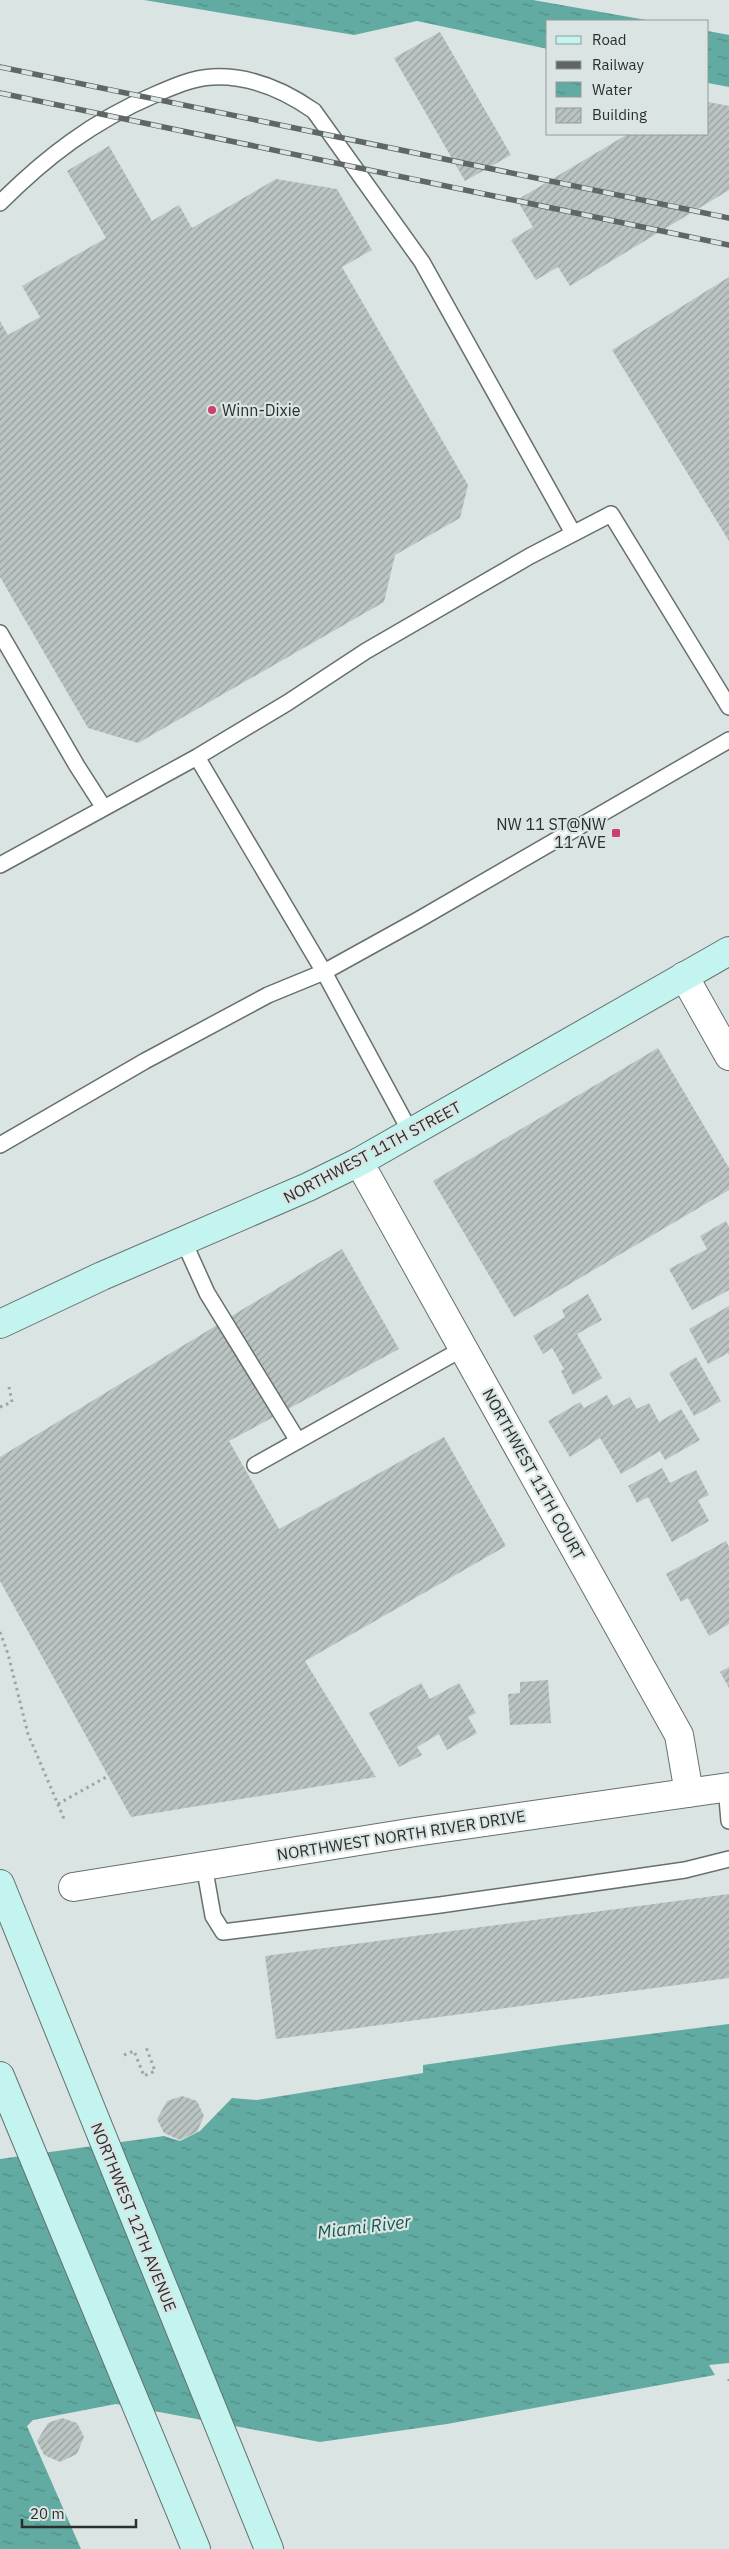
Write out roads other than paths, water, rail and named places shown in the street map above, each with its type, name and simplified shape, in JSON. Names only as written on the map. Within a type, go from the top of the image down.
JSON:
[{"type":"main road","name":"NORTHWEST 11TH STREET","points":[[0,1324],[102,1276],[308,1188],[359,1162],[729,951]]},
{"type":"main road","name":"NORTHWEST 12TH AVENUE","points":[[0,1884],[269,2549]]},
{"type":"main road","points":[[0,2076],[196,2549]]},
{"type":"street","points":[[684,976],[729,1056]]},
{"type":"street","name":"NORTHWEST 11TH COURT","points":[[359,1162],[679,1735],[689,1793]]},
{"type":"street","name":"NORTHWEST NORTH RIVER DRIVE","points":[[73,1886],[727,1787]]},
{"type":"lane","points":[[0,203],[23,180],[71,140],[125,107],[177,84],[211,76],[241,78],[269,85],[294,96],[314,111],[422,262],[573,533]]},
{"type":"lane","points":[[0,865],[197,757],[287,703],[366,651],[573,533],[610,514],[729,707]]},
{"type":"lane","points":[[0,633],[77,766],[104,808]]},
{"type":"lane","points":[[0,1145],[145,1061],[268,994],[324,972],[729,740]]},
{"type":"lane","points":[[197,757],[324,972],[411,1133]]},
{"type":"lane","points":[[184,1242],[207,1293],[298,1441]]},
{"type":"lane","points":[[255,1465],[464,1348]]},
{"type":"lane","points":[[727,1787],[729,1822]]},
{"type":"lane","points":[[204,1865],[212,1916],[223,1932],[676,1871],[729,1860]]},
{"type":"water","points":[[144,0],[533,0],[646,20],[546,20],[546,49],[417,21],[354,35]]},
{"type":"water","points":[[709,31],[729,35],[729,87],[709,83]]},
{"type":"water","name":"Miami River","points":[[729,2024],[729,2363],[709,2365],[715,2375],[447,2424],[320,2442],[116,2404],[33,2420],[27,2426],[81,2549],[0,2549],[0,2159],[164,2136],[180,2141],[200,2131],[232,2098],[257,2100],[423,2073],[423,2065]]},
{"type":"railway","points":[[0,67],[729,218]]},
{"type":"railway","points":[[0,93],[729,245]]},
{"type":"place","name":"Winn-Dixie","points":[[212,410]]},
{"type":"place","name":"NW 11 ST@NW 11 AVE","points":[[616,833]]}]
